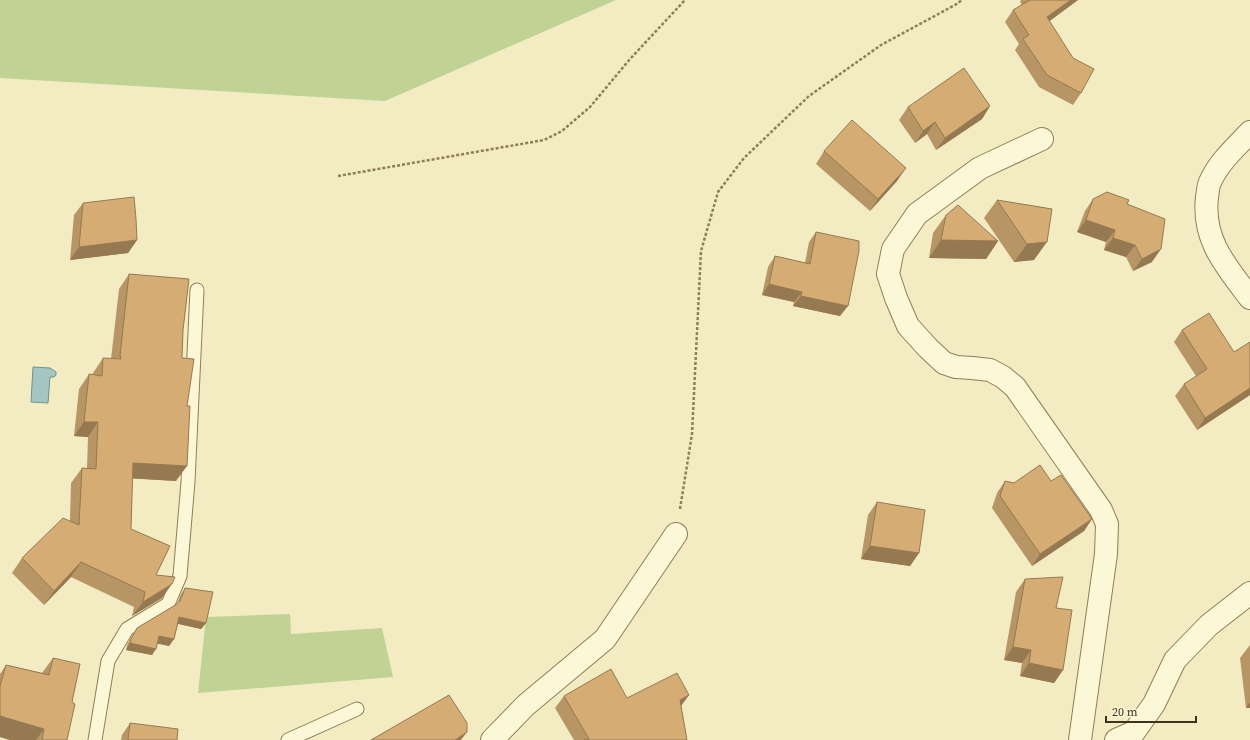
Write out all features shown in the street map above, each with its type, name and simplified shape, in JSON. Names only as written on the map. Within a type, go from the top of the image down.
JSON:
[{"type":"street","points":[[1250,132],[1224,160],[1209,183],[1206,208],[1209,231],[1220,258],[1250,298]]},
{"type":"street","points":[[1042,139],[980,168],[916,214],[893,249],[888,274],[908,326],[944,363],[956,367],[990,370],[1003,377],[1015,387],[1101,510],[1107,524],[1106,554],[1080,740]]},
{"type":"street","points":[[492,740],[526,705],[605,639],[676,534]]},
{"type":"street","points":[[1116,740],[1134,732],[1154,704],[1175,660],[1209,625],[1250,593]]},
{"type":"lane","points":[[95,740],[108,661],[127,629],[168,604],[180,576],[188,482],[197,290]]},
{"type":"lane","points":[[288,740],[357,709]]},
{"type":"path","points":[[338,176],[544,140],[562,131],[590,107],[630,59],[685,0]]},
{"type":"path","points":[[676,534],[692,434],[701,251],[718,192],[744,158],[809,96],[881,44],[962,0]]},
{"type":"green space","points":[[0,0],[616,0],[385,101],[0,78]]},
{"type":"green space","points":[[290,614],[291,634],[382,628],[393,677],[198,693],[206,617]]},
{"type":"water","points":[[33,367],[50,368],[56,372],[54,377],[50,377],[48,403],[31,402]]},
{"type":"building","points":[[1030,0],[1071,0],[1047,17],[1073,58],[1094,69],[1081,93],[1047,75],[1023,39],[1029,35],[1013,10]]},
{"type":"building","points":[[964,68],[990,106],[945,138],[935,122],[923,131],[908,107]]},
{"type":"building","points":[[852,120],[906,168],[878,199],[824,151]]},
{"type":"building","points":[[1107,192],[1129,200],[1127,204],[1165,219],[1161,249],[1142,259],[1135,245],[1113,238],[1115,230],[1086,220],[1093,199]]},
{"type":"building","points":[[134,197],[137,240],[79,247],[83,203]]},
{"type":"building","points":[[997,200],[1052,209],[1047,242],[1027,244]]},
{"type":"building","points":[[958,205],[998,241],[941,240],[946,215]]},
{"type":"building","points":[[816,232],[859,241],[859,251],[848,306],[801,296],[802,292],[769,284],[775,256],[810,264]]},
{"type":"building","points":[[129,274],[189,279],[183,330],[182,358],[194,359],[187,406],[190,406],[187,466],[133,463],[131,529],[170,546],[156,575],[175,577],[172,584],[143,602],[145,592],[81,562],[54,591],[22,558],[63,518],[79,525],[82,468],[96,469],[98,422],[84,422],[89,374],[102,376],[103,358],[121,359],[120,355]]},
{"type":"building","points":[[1209,313],[1234,352],[1250,342],[1250,388],[1205,418],[1184,384],[1207,369],[1182,330]]},
{"type":"building","points":[[1040,465],[1051,481],[1061,475],[1092,519],[1040,554],[1000,496],[1005,481],[1014,483]]},
{"type":"building","points":[[877,502],[925,510],[919,553],[870,546]]},
{"type":"building","points":[[1063,577],[1056,608],[1072,610],[1063,670],[1029,663],[1031,650],[1013,647],[1025,579]]},
{"type":"building","points":[[185,588],[213,592],[206,623],[179,617],[174,639],[159,636],[156,649],[130,643],[137,628],[180,601]]},
{"type":"building","points":[[53,658],[80,664],[72,702],[75,704],[67,740],[42,740],[44,729],[0,716],[0,686],[6,665],[49,675]]},
{"type":"building","points":[[611,669],[627,698],[677,673],[689,695],[680,700],[687,740],[584,740],[589,739],[564,696]]},
{"type":"building","points":[[449,695],[467,723],[467,732],[455,740],[371,740]]},
{"type":"building","points":[[130,723],[178,729],[177,740],[128,740]]}]
